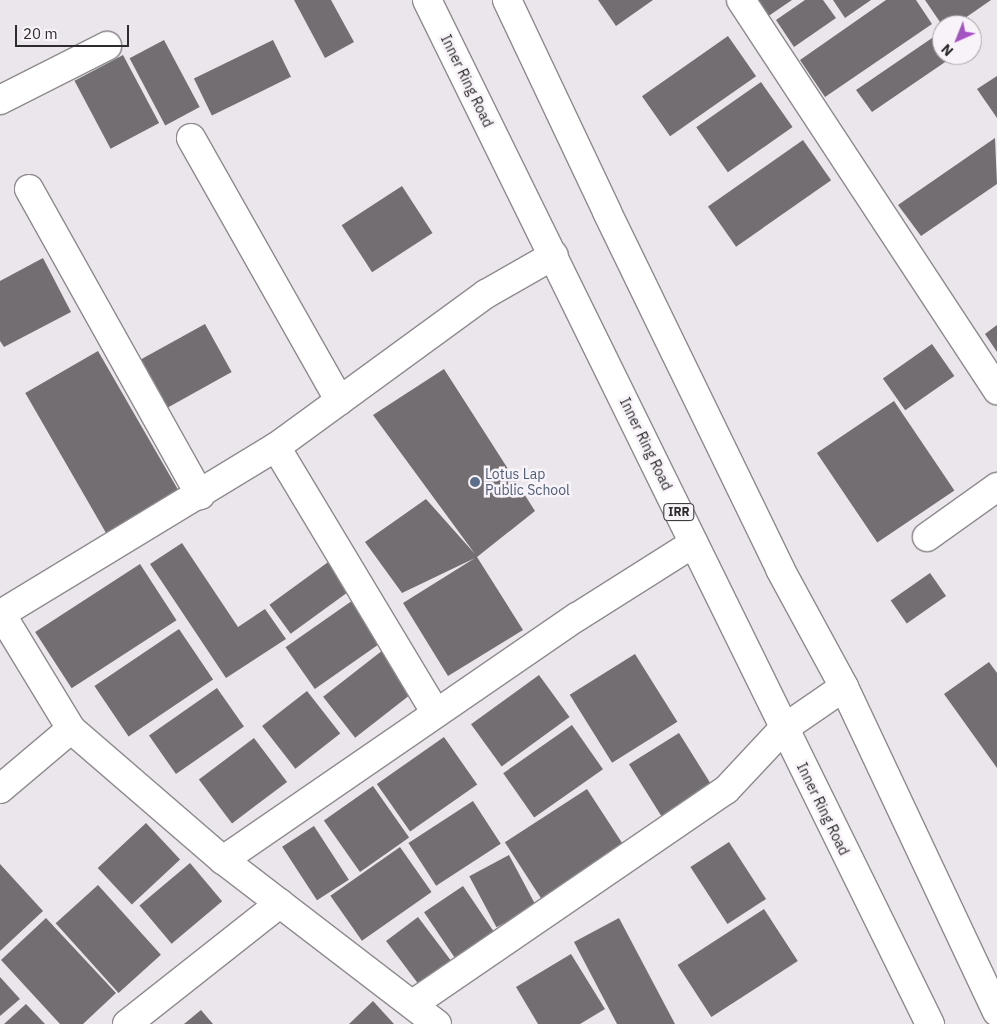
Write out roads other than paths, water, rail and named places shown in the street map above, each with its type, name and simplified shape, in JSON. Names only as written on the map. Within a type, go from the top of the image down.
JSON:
[{"type":"main road","name":"Inner Ring Road","points":[[427,0],[554,256],[783,729],[930,1024]]},
{"type":"main road","points":[[507,0],[607,212],[780,569],[844,687],[997,1012]]},
{"type":"main road","points":[[741,0],[997,390]]},
{"type":"main road","points":[[0,100],[107,46]]},
{"type":"main road","points":[[191,138],[340,400]]},
{"type":"main road","points":[[29,189],[200,495]]},
{"type":"main road","points":[[437,1024],[223,860],[70,729],[1,613],[276,448],[486,294],[554,256]]},
{"type":"main road","points":[[276,448],[436,713]]},
{"type":"main road","points":[[926,537],[997,487]]},
{"type":"main road","points":[[223,860],[577,617],[694,543]]},
{"type":"main road","points":[[413,1004],[726,790],[783,729],[844,687]]},
{"type":"main road","points":[[0,789],[70,729]]},
{"type":"main road","points":[[127,1024],[280,903]]},
{"type":"place","name":"Lotus Lap Public School","points":[[475,482]]}]
